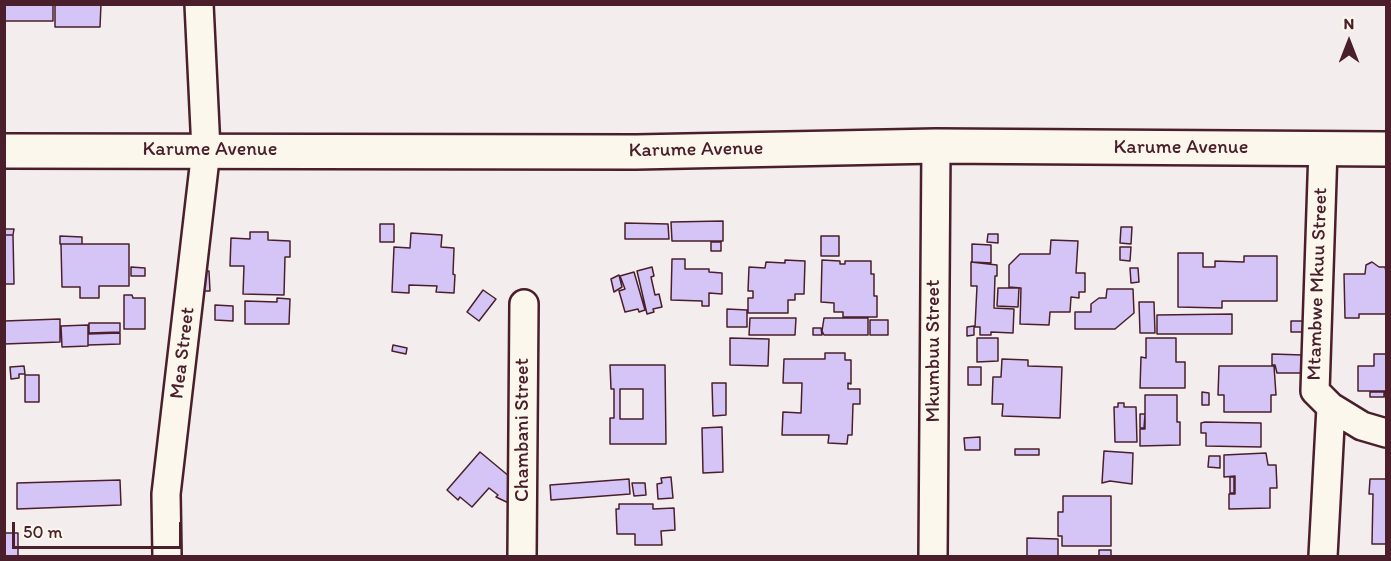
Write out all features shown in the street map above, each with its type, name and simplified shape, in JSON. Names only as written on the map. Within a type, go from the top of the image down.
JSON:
[{"type":"main road","name":"Karume Avenue","points":[[4,151],[636,152],[936,146],[1386,149]]},
{"type":"street","name":"Mea Street","points":[[167,556],[166,494],[206,150],[199,4]]},
{"type":"street","name":"Mkumbuu Street","points":[[933,556],[936,146]]},
{"type":"street","name":"Mtambwe Mkuu Street","points":[[1323,149],[1315,391],[1331,407],[1323,556]]},
{"type":"street","name":"Chambani Street","points":[[522,556],[524,304]]},
{"type":"street","points":[[1331,407],[1362,426],[1386,434]]},
{"type":"building","points":[[4,4],[53,4],[53,21],[4,21]]},
{"type":"building","points":[[55,4],[101,4],[100,27],[55,27]]},
{"type":"building","points":[[723,221],[723,241],[672,241],[671,222]]},
{"type":"building","points":[[625,223],[668,224],[669,239],[625,239]]},
{"type":"building","points":[[380,224],[394,224],[394,242],[380,242]]},
{"type":"building","points":[[1121,227],[1132,227],[1131,244],[1120,243]]},
{"type":"building","points":[[4,229],[14,229],[13,235],[4,235]]},
{"type":"building","points":[[250,232],[268,232],[268,240],[290,241],[290,257],[285,257],[284,295],[243,294],[244,266],[230,266],[231,238],[250,239]]},
{"type":"building","points":[[411,233],[442,235],[441,247],[454,248],[454,293],[436,292],[437,286],[409,285],[409,293],[392,292],[394,247],[410,248]]},
{"type":"building","points":[[988,234],[998,234],[998,243],[987,242]]},
{"type":"building","points":[[4,235],[13,235],[14,284],[4,284]]},
{"type":"building","points":[[60,236],[82,237],[82,244],[60,244]]},
{"type":"building","points":[[821,236],[839,236],[839,256],[821,256]]},
{"type":"building","points":[[1051,240],[1078,241],[1076,273],[1085,273],[1085,292],[1079,292],[1079,298],[1071,297],[1070,312],[1050,312],[1049,325],[1020,324],[1021,288],[1009,287],[1009,265],[1020,254],[1050,254]]},
{"type":"building","points":[[711,242],[721,242],[721,251],[711,251]]},
{"type":"building","points":[[61,244],[129,244],[129,286],[99,286],[99,298],[80,298],[80,287],[62,287]]},
{"type":"building","points":[[972,244],[991,245],[991,263],[972,262]]},
{"type":"building","points":[[1120,247],[1131,247],[1130,261],[1120,260]]},
{"type":"building","points":[[1178,253],[1203,253],[1203,267],[1215,267],[1215,261],[1244,262],[1244,256],[1277,256],[1277,301],[1222,301],[1222,308],[1178,307]]},
{"type":"building","points":[[672,259],[685,259],[685,269],[709,269],[709,272],[722,273],[722,294],[709,293],[709,306],[702,306],[702,301],[671,300]]},
{"type":"building","points":[[785,260],[805,261],[804,294],[795,294],[795,300],[788,300],[788,313],[748,313],[748,298],[753,298],[753,291],[748,291],[749,267],[765,268],[766,262],[785,263]]},
{"type":"building","points":[[822,260],[840,261],[840,264],[845,264],[845,261],[871,261],[871,274],[874,274],[874,296],[877,296],[877,317],[843,317],[843,312],[834,312],[834,303],[821,302]]},
{"type":"building","points":[[971,262],[997,265],[994,308],[1014,309],[1013,333],[991,332],[991,335],[980,335],[980,327],[975,327],[977,286],[971,286]]},
{"type":"building","points":[[1372,262],[1379,267],[1385,267],[1386,314],[1359,314],[1359,318],[1345,318],[1344,274],[1365,274],[1366,265]]},
{"type":"building","points":[[131,267],[145,268],[145,276],[131,276]]},
{"type":"building","points":[[652,267],[654,276],[651,277],[655,295],[659,294],[662,307],[653,309],[654,312],[647,314],[637,271]]},
{"type":"building","points":[[1130,268],[1138,268],[1139,282],[1131,283]]},
{"type":"building","points":[[199,271],[209,271],[210,291],[199,291]]},
{"type":"building","points":[[634,272],[645,310],[625,312],[619,291],[625,289],[620,276]]},
{"type":"building","points":[[619,275],[622,287],[614,292],[611,279]]},
{"type":"building","points":[[998,288],[1019,288],[1018,307],[997,306]]},
{"type":"building","points":[[1107,289],[1133,289],[1134,313],[1115,329],[1075,329],[1075,312],[1091,312],[1091,304],[1099,298],[1106,298]]},
{"type":"building","points":[[483,290],[496,299],[479,321],[467,312]]},
{"type":"building","points":[[124,295],[145,298],[145,329],[124,329]]},
{"type":"building","points":[[277,298],[290,299],[289,324],[245,324],[245,301],[277,302]]},
{"type":"building","points":[[1139,302],[1154,302],[1155,333],[1140,333]]},
{"type":"building","points":[[215,305],[233,306],[233,321],[215,320]]},
{"type":"building","points":[[727,309],[747,310],[747,327],[727,327]]},
{"type":"building","points":[[1232,314],[1232,334],[1157,334],[1157,315]]},
{"type":"building","points":[[750,318],[796,318],[795,335],[749,335]]},
{"type":"building","points":[[824,318],[868,318],[868,335],[824,335],[822,331]]},
{"type":"building","points":[[60,319],[60,342],[4,344],[4,321]]},
{"type":"building","points":[[870,320],[888,320],[888,335],[870,335]]},
{"type":"building","points":[[1291,321],[1306,321],[1305,332],[1291,332]]},
{"type":"building","points":[[89,323],[120,323],[120,332],[89,333]]},
{"type":"building","points":[[88,325],[88,346],[62,347],[61,326]]},
{"type":"building","points":[[974,326],[974,335],[967,336],[967,327]]},
{"type":"building","points":[[813,328],[821,328],[822,335],[813,335]]},
{"type":"building","points":[[120,333],[120,344],[88,345],[88,334]]},
{"type":"building","points":[[730,338],[769,339],[768,366],[730,365]]},
{"type":"building","points":[[977,338],[998,338],[998,361],[977,362]]},
{"type":"building","points":[[1146,338],[1176,338],[1176,362],[1185,362],[1185,388],[1140,388],[1141,357],[1146,358]]},
{"type":"building","points":[[393,345],[407,348],[406,354],[392,351]]},
{"type":"building","points":[[825,353],[845,353],[845,360],[851,360],[851,384],[848,383],[848,389],[860,389],[860,404],[853,404],[852,435],[848,435],[847,444],[828,443],[829,435],[782,435],[783,412],[801,413],[802,383],[783,383],[784,359],[825,359]]},
{"type":"building","points":[[1272,354],[1303,355],[1303,373],[1277,373],[1275,365],[1272,365]]},
{"type":"building","points":[[1374,354],[1386,354],[1386,403],[1385,391],[1358,391],[1358,366],[1374,366]]},
{"type":"building","points":[[1002,359],[1028,360],[1028,366],[1062,367],[1060,418],[1002,416],[1003,404],[992,404],[993,377],[1001,377]]},
{"type":"building","points":[[610,365],[665,365],[666,444],[610,444],[610,418],[614,418],[614,389],[611,389]],"holes":[[[620,389],[643,389],[643,419],[620,419]]]},
{"type":"building","points":[[24,366],[25,374],[19,374],[19,378],[11,379],[10,367]]},
{"type":"building","points":[[1219,366],[1274,366],[1276,395],[1271,395],[1271,412],[1224,412],[1224,395],[1218,395]]},
{"type":"building","points":[[968,367],[981,367],[981,385],[968,385]]},
{"type":"building","points":[[25,375],[39,375],[39,402],[25,402]]},
{"type":"building","points":[[712,383],[726,383],[726,415],[713,416]]},
{"type":"building","points":[[1202,392],[1209,393],[1209,405],[1202,405]]},
{"type":"building","points":[[1370,392],[1384,392],[1384,397],[1370,397]]},
{"type":"building","points":[[1145,395],[1177,395],[1180,445],[1140,446],[1140,429],[1145,429]]},
{"type":"building","points":[[1118,403],[1124,403],[1124,407],[1136,407],[1137,442],[1115,442],[1114,407],[1118,407]]},
{"type":"building","points":[[1140,414],[1145,414],[1144,428],[1140,428]]},
{"type":"building","points":[[1201,423],[1261,423],[1261,447],[1206,446],[1206,433],[1201,433]]},
{"type":"building","points":[[722,427],[723,472],[703,473],[702,428]]},
{"type":"building","points":[[980,437],[980,450],[965,450],[964,438]]},
{"type":"building","points":[[1015,449],[1039,449],[1039,455],[1015,455]]},
{"type":"building","points":[[1104,451],[1133,453],[1132,484],[1110,481],[1102,483]]},
{"type":"building","points":[[480,452],[516,482],[515,506],[496,497],[498,495],[489,488],[472,507],[460,497],[458,500],[447,490]]},
{"type":"building","points":[[1266,453],[1268,465],[1276,465],[1277,488],[1270,488],[1270,508],[1229,509],[1229,494],[1235,494],[1235,476],[1224,477],[1224,455]]},
{"type":"building","points":[[1209,456],[1220,456],[1220,468],[1208,467]]},
{"type":"building","points":[[671,477],[673,498],[658,499],[657,484],[662,483],[661,478]]},
{"type":"building","points":[[1230,477],[1234,477],[1234,493],[1230,493]]},
{"type":"building","points":[[629,479],[630,494],[551,500],[550,485]]},
{"type":"building","points":[[1370,479],[1386,479],[1386,544],[1372,544],[1373,494],[1369,494]]},
{"type":"building","points":[[120,480],[121,505],[17,509],[17,483]]},
{"type":"building","points":[[632,483],[645,483],[646,495],[634,496]]},
{"type":"building","points":[[1063,496],[1111,496],[1111,546],[1062,546],[1062,536],[1058,536],[1058,512],[1063,512]]},
{"type":"building","points":[[619,504],[653,504],[653,509],[674,508],[675,530],[661,531],[662,545],[635,545],[635,534],[617,534],[616,509],[619,509]]},
{"type":"building","points":[[4,533],[18,533],[18,556],[4,556]]},
{"type":"building","points":[[1027,538],[1058,539],[1058,556],[1027,556]]},
{"type":"building","points":[[1099,550],[1111,550],[1111,556],[1099,556]]}]
